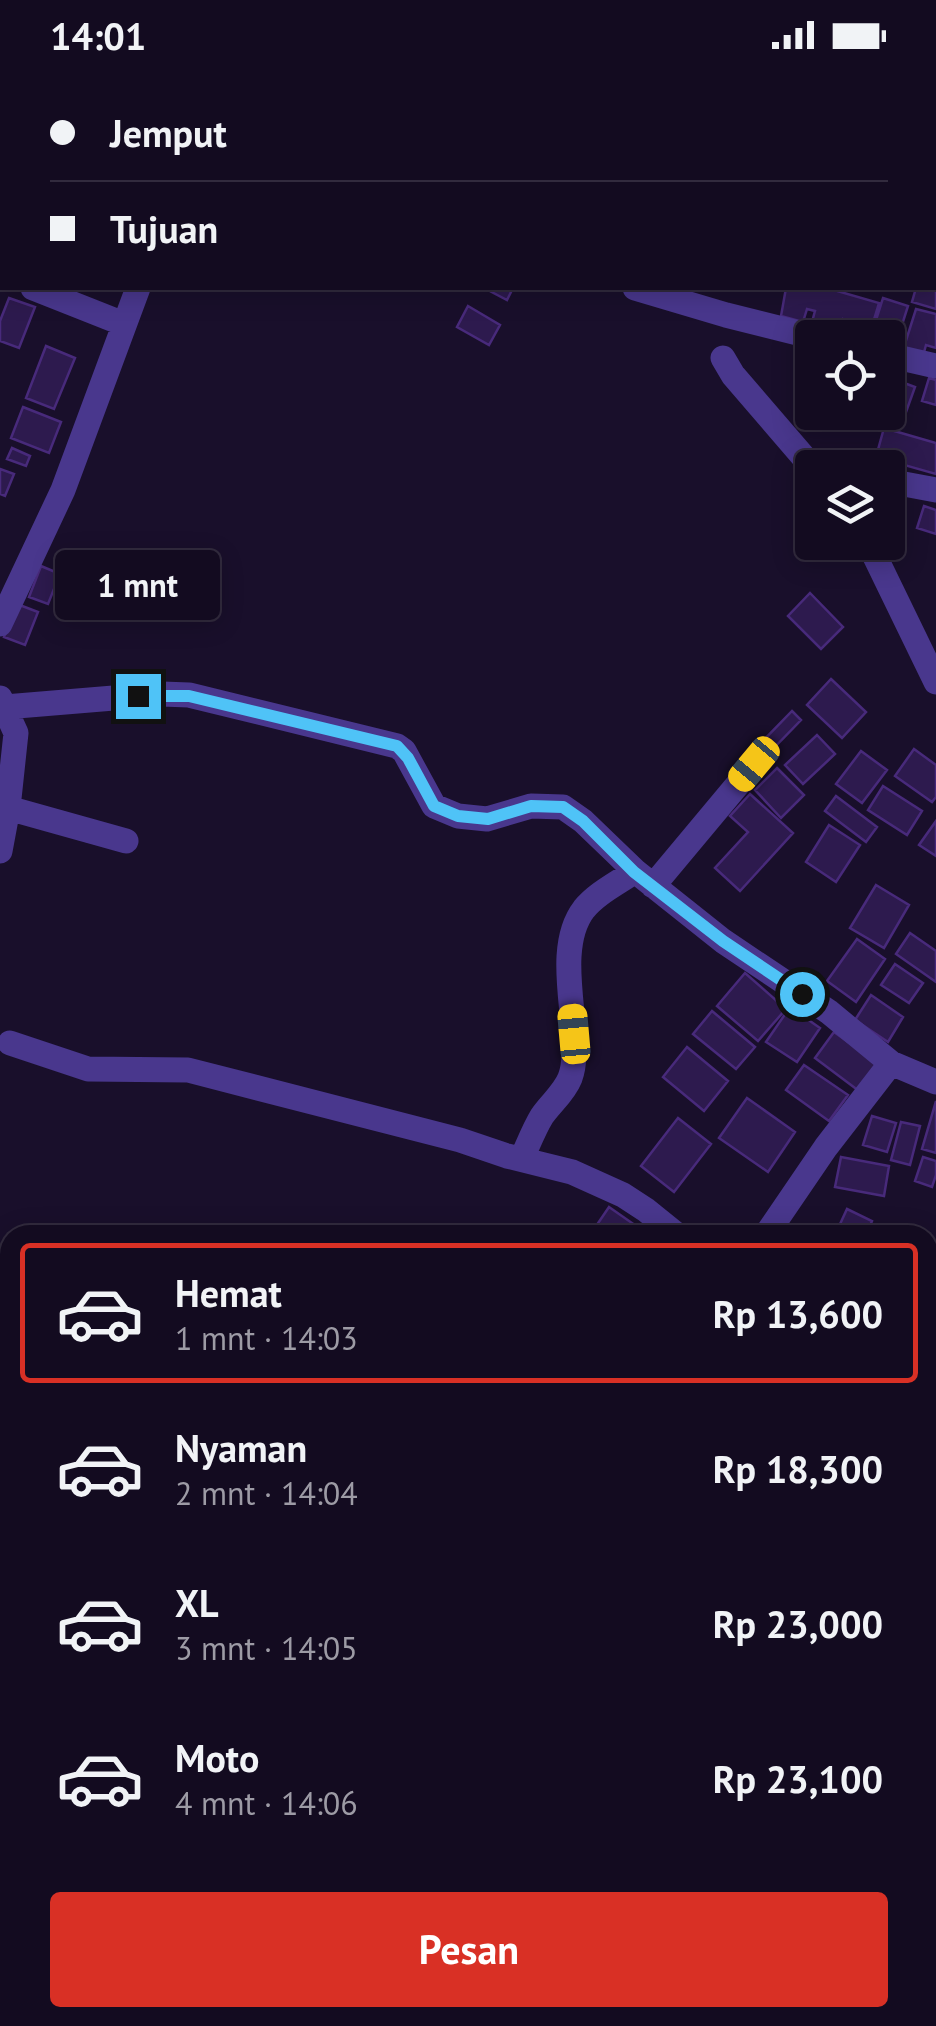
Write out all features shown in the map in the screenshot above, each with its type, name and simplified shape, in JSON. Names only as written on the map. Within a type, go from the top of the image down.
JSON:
[{"type":"street","points":[[38,290],[124,324]]},
{"type":"street","points":[[0,624],[62,490],[137,290]]},
{"type":"street","points":[[647,290],[795,332]]},
{"type":"street","points":[[722,358],[800,450]]},
{"type":"street","points":[[905,358],[936,366]]},
{"type":"street","points":[[905,484],[936,490]]},
{"type":"street","points":[[877,560],[936,682]]},
{"type":"street","points":[[0,851],[16,733],[2,703],[162,694],[189,696],[397,746],[408,758],[434,806],[458,816],[488,819],[531,806],[563,807],[644,879],[723,941],[829,1012],[891,1063],[935,1080]]},
{"type":"street","points":[[522,1158],[542,1116],[570,1077],[574,1034],[570,942],[585,908],[600,895],[644,879],[754,764]]},
{"type":"street","points":[[8,808],[126,841]]},
{"type":"street","points":[[10,1043],[88,1070],[188,1070],[460,1140],[572,1172],[623,1195],[665,1225]]},
{"type":"street","points":[[773,1225],[826,1147],[891,1063]]},
{"type":"building","points":[[488,290],[512,290],[507,300]]},
{"type":"building","points":[[786,290],[834,290],[879,303],[874,320],[813,320],[815,311],[807,309],[804,320],[781,316]]},
{"type":"building","points":[[915,290],[936,290],[936,309],[912,302]]},
{"type":"building","points":[[9,298],[35,307],[19,348],[0,341],[0,321]]},
{"type":"building","points":[[883,298],[908,306],[904,320],[876,320]]},
{"type":"building","points":[[468,306],[500,325],[489,345],[457,327]]},
{"type":"building","points":[[916,309],[936,314],[936,348],[926,345],[923,356],[905,351]]},
{"type":"building","points":[[46,346],[75,358],[54,409],[26,398]]},
{"type":"building","points":[[929,378],[936,380],[936,405],[922,401]]},
{"type":"building","points":[[905,383],[915,387],[905,415]]},
{"type":"building","points":[[23,407],[61,422],[49,453],[11,438]]},
{"type":"building","points":[[883,430],[936,443],[936,474],[905,465],[905,450],[878,450]]},
{"type":"building","points":[[12,448],[30,456],[26,466],[7,459]]},
{"type":"building","points":[[0,469],[14,474],[5,496],[0,494]]},
{"type":"building","points":[[924,506],[936,510],[936,534],[917,528]]},
{"type":"building","points":[[41,566],[60,574],[48,604],[29,597]]},
{"type":"building","points":[[810,593],[843,627],[821,649],[788,616]]},
{"type":"building","points":[[17,604],[38,612],[25,645],[4,637]]},
{"type":"building","points":[[831,679],[866,712],[842,738],[807,705]]},
{"type":"building","points":[[792,711],[801,720],[768,754],[759,745]]},
{"type":"building","points":[[817,735],[835,754],[803,784],[785,765]]},
{"type":"building","points":[[914,749],[936,765],[936,797],[932,802],[895,776]]},
{"type":"building","points":[[861,751],[887,770],[862,803],[836,784]]},
{"type":"building","points":[[777,768],[804,795],[781,818],[755,790]]},
{"type":"building","points":[[883,786],[922,811],[907,835],[868,810]]},
{"type":"building","points":[[750,794],[793,833],[740,891],[715,868],[748,832],[730,816]]},
{"type":"building","points":[[836,796],[877,827],[866,842],[825,811]]},
{"type":"building","points":[[936,821],[936,856],[919,845]]},
{"type":"building","points":[[829,825],[860,845],[836,882],[806,862]]},
{"type":"building","points":[[876,885],[909,905],[884,948],[850,928]]},
{"type":"building","points":[[910,933],[936,951],[936,982],[896,954]]},
{"type":"building","points":[[857,939],[885,959],[856,1002],[827,981]]},
{"type":"building","points":[[895,964],[923,983],[909,1003],[881,985]]},
{"type":"building","points":[[745,973],[786,1009],[758,1041],[717,1006]]},
{"type":"building","points":[[871,995],[903,1017],[888,1042],[855,1020]]},
{"type":"building","points":[[790,1007],[820,1028],[797,1062],[766,1042]]},
{"type":"building","points":[[712,1011],[755,1047],[736,1069],[693,1034]]},
{"type":"building","points":[[834,1032],[879,1064],[859,1091],[815,1058]]},
{"type":"building","points":[[687,1047],[728,1081],[704,1111],[663,1077]]},
{"type":"building","points":[[804,1065],[848,1095],[829,1121],[786,1090]]},
{"type":"building","points":[[747,1098],[795,1132],[768,1172],[719,1138]]},
{"type":"building","points":[[936,1101],[936,1153],[922,1149]]},
{"type":"building","points":[[872,1116],[896,1123],[887,1152],[863,1145]]},
{"type":"building","points":[[678,1118],[711,1144],[674,1192],[641,1166]]},
{"type":"building","points":[[901,1122],[920,1126],[910,1165],[891,1160]]},
{"type":"building","points":[[841,1157],[889,1166],[884,1196],[835,1187]]},
{"type":"building","points":[[923,1157],[936,1161],[932,1187],[915,1181]]},
{"type":"building","points":[[609,1207],[635,1225],[597,1225]]},
{"type":"building","points":[[847,1209],[872,1221],[870,1225],[840,1225]]},
{"type":"route","points":[[138,696],[189,696],[397,746],[404,751],[434,806],[458,816],[488,819],[531,806],[563,807],[583,821],[634,872],[723,941],[802,994]]}]
